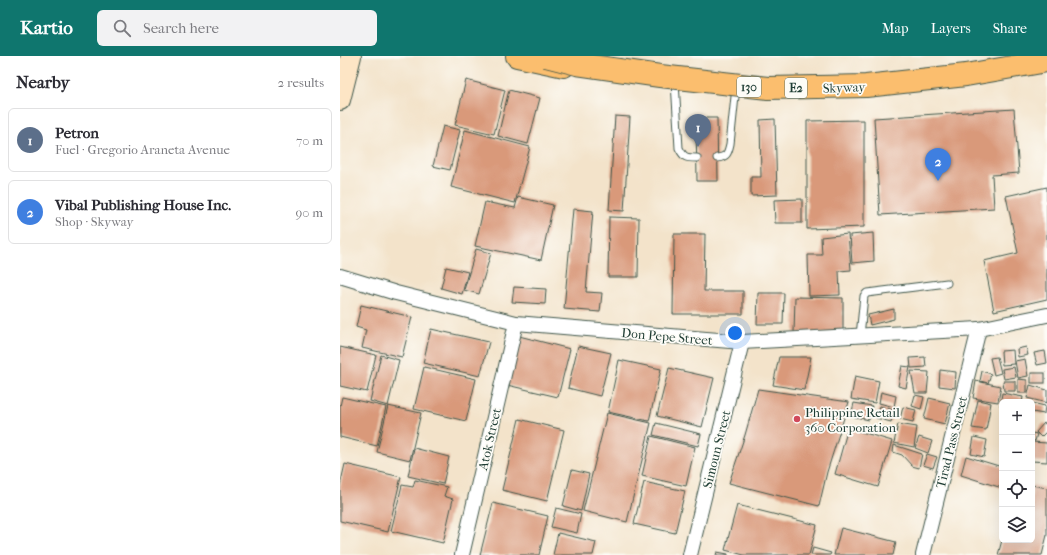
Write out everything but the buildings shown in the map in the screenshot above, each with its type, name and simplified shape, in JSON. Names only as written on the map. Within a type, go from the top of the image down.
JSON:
[{"type":"main road","name":"130","points":[[517,56],[609,75],[736,87],[811,86],[897,79],[982,68],[1043,56]]},
{"type":"main road","name":"Skyway","points":[[546,56],[577,64],[660,76],[768,88],[866,86],[966,75],[1047,61]]},
{"type":"street","points":[[340,100],[351,56]]},
{"type":"street","name":"Don Pepe Street","points":[[340,276],[396,293],[516,323],[742,342],[979,329],[1047,315]]},
{"type":"street","name":"Atok Street","points":[[462,555],[516,323]]},
{"type":"street","name":"Tirad Pass Street","points":[[923,555],[979,329]]},
{"type":"street","name":"Simoun Street","points":[[690,555],[742,342]]},
{"type":"lane","points":[[675,82],[679,148],[682,154],[687,158],[697,158]]},
{"type":"lane","points":[[717,158],[723,158],[728,153],[736,87]]},
{"type":"lane","points":[[860,336],[864,296],[867,293],[947,283]]},
{"type":"place","name":"Petron","points":[[698,147]]},
{"type":"place","name":"Vibal Publishing House Inc.","points":[[938,181]]},
{"type":"place","name":"Philippine Retail 360 Corporation","points":[[797,419]]}]
